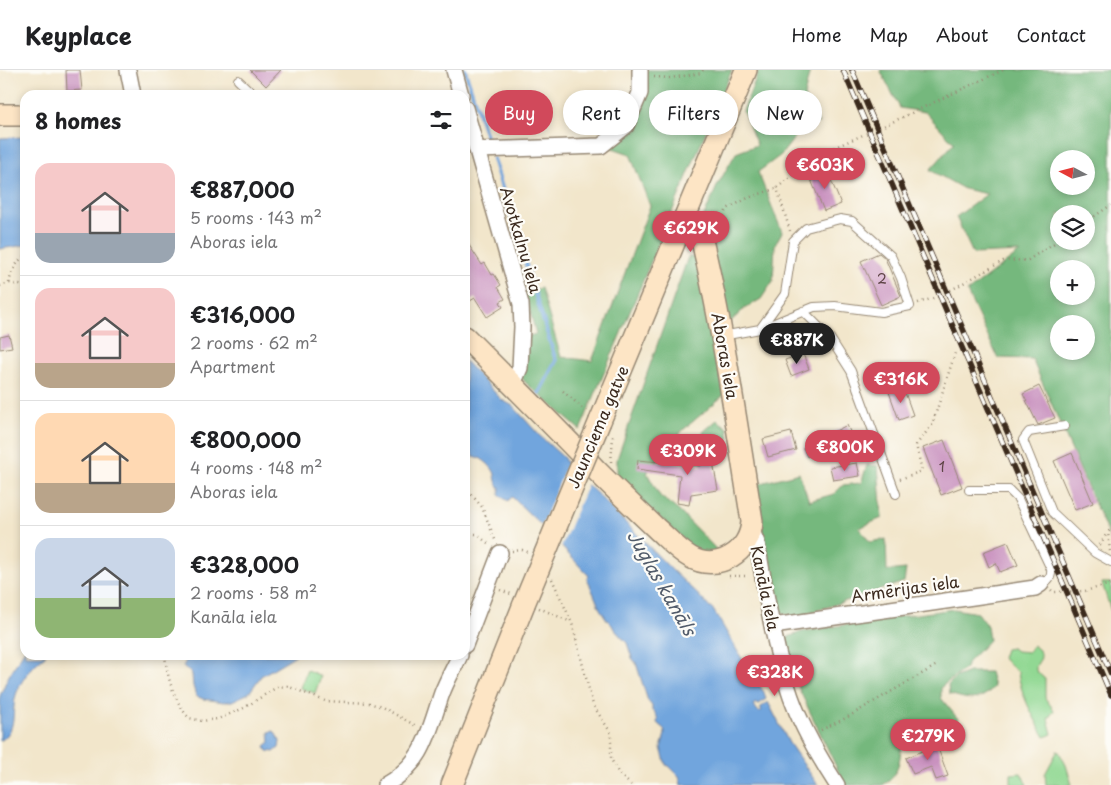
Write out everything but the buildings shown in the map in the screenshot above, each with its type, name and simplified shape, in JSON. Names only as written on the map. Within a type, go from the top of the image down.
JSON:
[{"type":"main road","name":"Jaunciema gatve","points":[[452,785],[524,602],[746,70]]},
{"type":"main road","points":[[0,115],[20,115]]},
{"type":"main road","name":"Aboras iela","points":[[685,220],[699,228],[705,252],[722,336],[752,521],[752,531]]},
{"type":"main road","name":"Kanāla iela","points":[[470,342],[639,512],[691,557],[714,563],[726,561],[745,544],[752,531]]},
{"type":"street","points":[[128,70],[132,90]]},
{"type":"street","points":[[454,70],[460,90]]},
{"type":"street","points":[[477,150],[601,146],[626,126],[640,93],[640,73]]},
{"type":"street","name":"Avotkalnu iela","points":[[470,126],[521,304],[520,368],[513,384]]},
{"type":"street","name":"Kanāla iela","points":[[752,531],[757,543],[778,657],[808,736],[837,785]]},
{"type":"street","points":[[470,632],[500,553]]},
{"type":"street","name":"Armērijas iela","points":[[773,626],[994,595],[1035,588],[1042,584]]},
{"type":"street","points":[[386,785],[399,777],[416,760],[429,733],[443,691],[458,660]]},
{"type":"lane","points":[[238,80],[249,90]]},
{"type":"lane","points":[[722,336],[760,329],[814,307],[835,306],[881,312],[910,306],[901,278],[891,256],[852,221],[840,219],[806,228],[793,242],[785,294],[760,329]]},
{"type":"lane","points":[[803,311],[830,338],[851,371],[896,494]]},
{"type":"lane","points":[[1065,426],[1029,432],[1024,440],[1052,512],[1095,553],[1111,562]]},
{"type":"lane","points":[[969,490],[1009,490],[1018,498],[1051,569],[1052,574],[1048,581],[1042,584]]},
{"type":"path","points":[[640,73],[671,78],[702,73],[703,70]]},
{"type":"path","points":[[705,252],[714,248],[718,227],[727,209],[748,198],[777,188],[817,155],[1003,70]]},
{"type":"path","points":[[777,188],[793,242]]},
{"type":"path","points":[[1095,216],[1111,205]]},
{"type":"path","points":[[910,306],[940,296],[1003,261],[1028,260],[1050,246]]},
{"type":"path","points":[[9,283],[11,273],[20,260]]},
{"type":"path","points":[[0,286],[9,283],[20,285]]},
{"type":"path","points":[[892,481],[922,472],[916,445],[932,425],[955,353]]},
{"type":"path","points":[[563,391],[599,422],[613,437],[610,464]]},
{"type":"path","points":[[470,493],[482,507],[500,553]]},
{"type":"path","points":[[1095,553],[1111,529]]},
{"type":"path","points":[[1108,532],[1107,538],[1111,557]]},
{"type":"path","points":[[470,533],[476,534],[500,553],[522,550],[535,554]]},
{"type":"path","points":[[552,578],[572,623],[592,705],[612,733],[610,759],[630,785]]},
{"type":"path","points":[[1042,584],[1053,592],[1086,591],[1111,584]]},
{"type":"path","points":[[498,589],[572,623]]},
{"type":"path","points":[[166,660],[169,678],[178,705],[189,718],[202,721],[218,720],[258,700],[277,687],[287,686],[325,701],[368,703],[382,707],[429,733]]},
{"type":"path","points":[[808,736],[846,718],[936,665]]},
{"type":"green space","points":[[645,70],[732,70],[724,90],[649,90],[649,135],[705,135],[580,430],[527,384],[513,368],[519,339],[536,334],[525,292],[541,288],[561,357],[592,361],[650,206],[630,154],[604,145],[610,144],[614,135],[639,135],[639,90],[636,90]]},
{"type":"green space","points":[[759,70],[810,70],[805,90],[751,90]]},
{"type":"green space","points":[[880,70],[1111,70],[1111,541],[1032,359],[998,358],[967,292],[1020,252],[973,254],[956,217],[987,194],[964,189],[930,170],[954,143],[925,112],[900,108]]},
{"type":"green space","points":[[748,98],[748,123],[743,111]]},
{"type":"green space","points":[[753,135],[795,135],[781,155],[758,172],[782,232],[775,245],[773,281],[761,299],[744,309],[728,324],[704,216],[718,184],[736,153],[757,145]]},
{"type":"green space","points":[[688,257],[696,257],[724,395],[683,430],[647,473],[660,496],[679,511],[716,549],[712,557],[696,551],[617,479],[617,459]]},
{"type":"green space","points":[[717,420],[728,428],[730,453],[716,461],[701,453],[703,432]]},
{"type":"green space","points":[[867,465],[878,466],[882,518],[859,528],[870,542],[886,539],[887,571],[906,569],[904,582],[794,618],[777,610],[754,485],[799,473],[809,501],[834,494],[843,485],[861,483]]},
{"type":"green space","points":[[1102,583],[1111,583],[1111,611]]},
{"type":"green space","points":[[954,609],[978,613],[987,625],[989,640],[968,662],[966,668],[941,687],[941,698],[959,720],[902,745],[899,763],[895,773],[888,782],[882,785],[845,785],[799,689],[786,638],[801,632]]},
{"type":"green space","points":[[1033,645],[1039,650],[1041,658],[1036,666],[1036,671],[1045,679],[1045,698],[1054,710],[1048,719],[1052,734],[1045,737],[1025,698],[1018,672],[1002,658],[1005,649],[1012,648],[1016,651],[1029,652]]},
{"type":"green space","points":[[307,670],[321,676],[315,693],[300,688]]},
{"type":"green space","points":[[969,672],[990,672],[994,687],[983,696],[973,699],[949,694],[948,685],[956,677]]},
{"type":"green space","points":[[1058,750],[1066,765],[1072,785],[1046,785],[1045,774]]},
{"type":"green space","points":[[1021,773],[1027,785],[1011,785],[1011,774]]},
{"type":"water","points":[[20,137],[20,246],[0,249],[0,138]]},
{"type":"water","name":"Juglas kanāls","points":[[470,366],[502,400],[513,406],[540,436],[564,458],[568,466],[712,608],[764,692],[766,699],[758,705],[756,703],[753,705],[759,712],[762,710],[760,708],[768,702],[789,743],[818,785],[681,785],[679,776],[666,765],[661,748],[665,734],[664,729],[657,723],[658,719],[648,701],[636,663],[632,658],[627,643],[600,609],[587,578],[589,576],[512,497],[508,501],[499,495],[500,488],[493,470],[484,461],[473,456],[470,446]]},
{"type":"water","points":[[20,657],[20,660],[40,660],[29,671],[19,686],[10,731],[0,741],[0,696],[7,679]]},
{"type":"water","points":[[288,660],[261,676],[249,693],[232,701],[224,702],[196,696],[192,674],[183,666],[186,661]]},
{"type":"water","points":[[274,731],[280,741],[279,748],[274,752],[267,751],[265,746],[270,742],[269,732]]},
{"type":"pier","points":[[568,461],[589,481],[560,550],[541,528]]},
{"type":"waterway","points":[[465,70],[488,143]]},
{"type":"waterway","points":[[493,159],[556,361],[539,393]]},
{"type":"railway","points":[[843,70],[1111,695]]},
{"type":"railway","points":[[852,70],[1111,674]]}]
